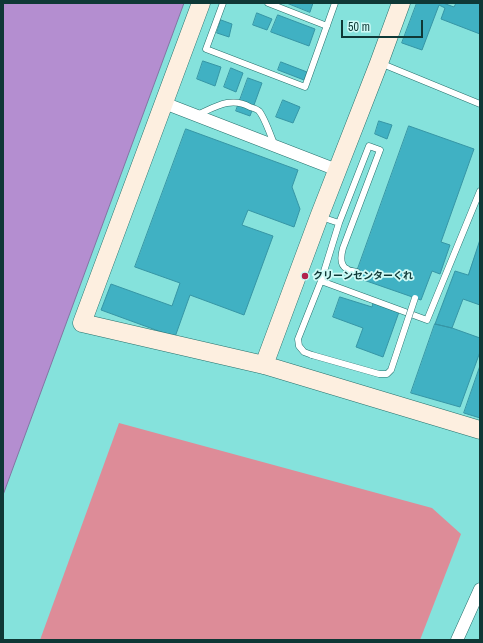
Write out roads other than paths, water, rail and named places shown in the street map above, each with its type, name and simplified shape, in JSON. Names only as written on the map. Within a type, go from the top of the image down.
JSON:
[{"type":"street","points":[[201,3],[82,323],[264,365],[480,430]]},
{"type":"street","points":[[264,365],[401,3]]},
{"type":"street","points":[[164,103],[337,170]]},
{"type":"street","points":[[457,640],[480,589]]},
{"type":"lane","points":[[223,3],[206,49],[305,87],[335,3]]},
{"type":"lane","points":[[268,3],[327,26]]},
{"type":"lane","points":[[379,63],[480,104]]},
{"type":"lane","points":[[195,115],[225,103],[234,102],[246,104],[258,111],[275,146]]},
{"type":"lane","points":[[357,272],[347,269],[342,263],[341,255],[380,150],[369,146],[339,223],[321,281],[298,339],[299,346],[304,352],[312,355],[379,374],[387,374],[391,370],[416,298]]},
{"type":"lane","points":[[321,281],[427,320],[480,191]]},
{"type":"lane","points":[[319,217],[339,223]]},
{"type":"place","name":"クリーンセンターくれ","points":[[305,276]]}]
